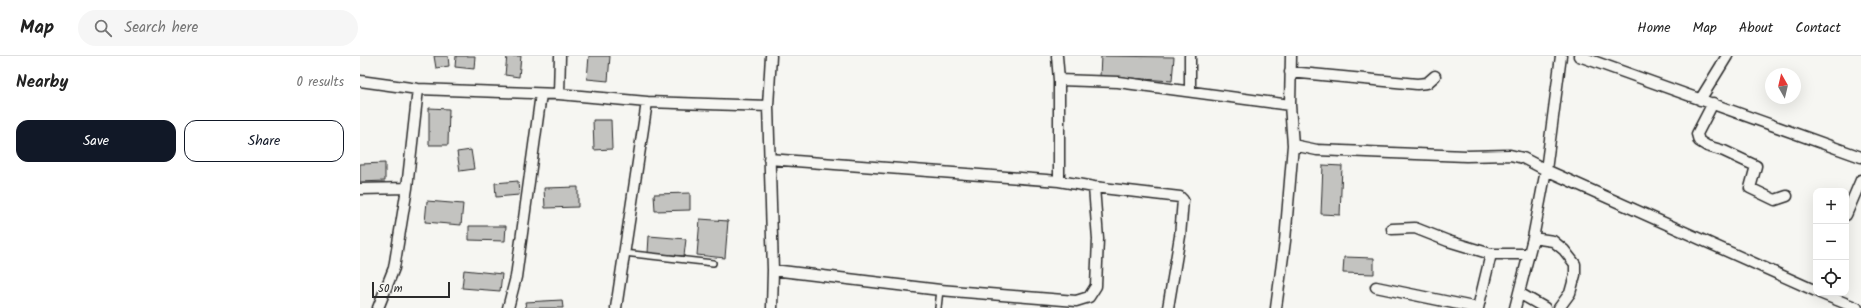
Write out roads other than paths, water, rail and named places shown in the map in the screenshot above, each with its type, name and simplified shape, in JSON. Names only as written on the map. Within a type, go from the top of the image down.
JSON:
[{"type":"street","points":[[559,94],[560,56]]},
{"type":"street","points":[[771,56],[768,106],[774,270],[772,308]]},
{"type":"street","points":[[1057,56],[1059,80],[1059,181]]},
{"type":"street","points":[[1190,56],[1190,91]]},
{"type":"street","points":[[1276,308],[1293,145],[1290,105],[1291,56]]},
{"type":"street","points":[[1515,307],[1533,238],[1546,170],[1561,56]]},
{"type":"street","points":[[1579,56],[1861,157]]},
{"type":"street","points":[[1700,100],[1727,56]]},
{"type":"street","points":[[1290,72],[1417,84],[1427,83],[1435,76]]},
{"type":"street","points":[[1059,80],[1118,82],[1290,105]]},
{"type":"street","points":[[360,81],[418,89],[559,94],[647,102],[768,106]]},
{"type":"street","points":[[378,308],[394,268],[407,188],[418,89]]},
{"type":"street","points":[[508,308],[516,277],[541,94]]},
{"type":"street","points":[[616,308],[647,102]]},
{"type":"street","points":[[1713,103],[1697,134],[1699,141],[1707,146],[1724,151],[1756,166],[1750,188],[1775,200],[1787,196]]},
{"type":"street","points":[[1293,145],[1317,150],[1466,156],[1510,154],[1523,158],[1546,170],[1813,289]]},
{"type":"street","points":[[769,159],[1059,181],[1182,198],[1180,236],[1168,308]]},
{"type":"street","points":[[1849,208],[1861,180]]},
{"type":"street","points":[[774,270],[940,290],[1076,301],[1089,297],[1096,286],[1098,239],[1094,187]]},
{"type":"street","points":[[360,189],[407,188]]},
{"type":"street","points":[[1392,229],[1415,228],[1448,241],[1491,254],[1528,254]]},
{"type":"street","points":[[1533,238],[1553,241],[1564,250],[1574,264],[1575,275],[1570,293],[1559,308]]},
{"type":"street","points":[[1376,287],[1478,308],[1491,254]]},
{"type":"street","points":[[1519,293],[1545,308]]},
{"type":"street","points":[[1829,296],[1856,308]]},
{"type":"lane","points":[[624,253],[713,263]]},
{"type":"lane","points":[[938,308],[940,290]]}]
